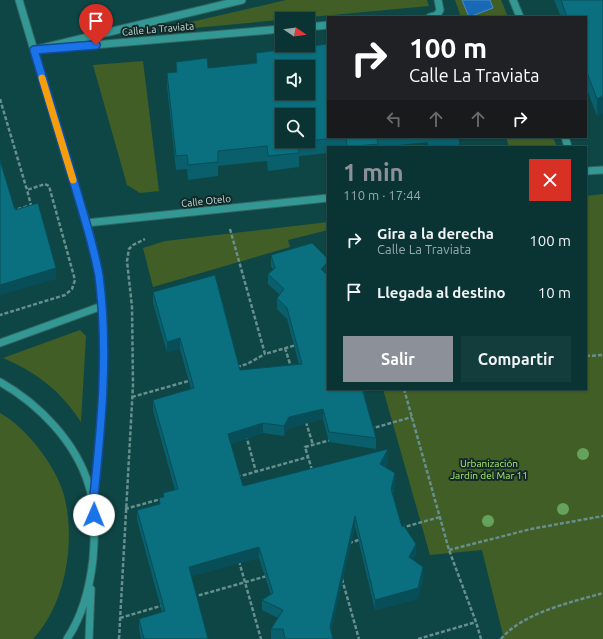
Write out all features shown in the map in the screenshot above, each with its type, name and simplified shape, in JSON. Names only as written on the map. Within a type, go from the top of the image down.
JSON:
[{"type":"street","points":[[19,0],[86,223],[98,275],[102,306],[100,431],[93,505]]},
{"type":"street","name":"Calle La Traviata","points":[[34,50],[242,0]]},
{"type":"street","points":[[434,16],[437,15],[440,10],[438,0]]},
{"type":"street","points":[[513,0],[520,16]]},
{"type":"street","points":[[315,27],[327,26]]},
{"type":"street","name":"Calle La Traviata","points":[[34,50],[275,30]]},
{"type":"street","points":[[587,172],[603,170]]},
{"type":"street","name":"Calle Otelo","points":[[86,223],[327,198]]},
{"type":"street","points":[[0,343],[102,306]]},
{"type":"street","points":[[0,382],[30,401],[52,423],[75,455],[89,486],[93,505],[95,532],[89,639]]},
{"type":"street","points":[[67,639],[81,611],[92,570]]},
{"type":"path","points":[[0,99],[2,112],[31,205],[6,212]]},
{"type":"path","points":[[0,315],[66,295],[75,284],[74,275],[49,186],[45,184],[27,190]]},
{"type":"path","points":[[222,230],[238,228]]},
{"type":"path","points":[[230,229],[265,354]]},
{"type":"path","points":[[118,639],[132,397],[132,307],[127,261],[129,249],[133,245],[147,239]]},
{"type":"path","points":[[234,368],[248,364],[265,354],[300,344]]},
{"type":"path","points":[[285,348],[292,370]]},
{"type":"path","points":[[587,356],[603,355]]},
{"type":"path","points":[[132,397],[198,378]]},
{"type":"path","points":[[404,390],[449,550],[481,639]]},
{"type":"path","points":[[304,415],[313,445]]},
{"type":"path","points":[[366,430],[412,417]]},
{"type":"path","points":[[244,428],[256,472]]},
{"type":"path","points":[[312,472],[305,447],[336,439]]},
{"type":"path","points":[[230,479],[308,457]]},
{"type":"path","points":[[126,509],[164,498]]},
{"type":"path","points":[[449,550],[531,529],[603,516]]},
{"type":"path","points":[[394,530],[440,517]]},
{"type":"path","points":[[341,545],[364,538]]},
{"type":"path","points":[[238,559],[261,639]]},
{"type":"path","points":[[340,571],[359,639]]},
{"type":"path","points":[[186,599],[267,576]]},
{"type":"path","points":[[500,639],[516,625],[538,614],[603,593]]},
{"type":"path","points":[[120,618],[171,603]]},
{"type":"path","points":[[418,639],[476,622]]},
{"type":"green space","points":[[286,0],[427,0],[429,6],[315,17],[315,12],[275,12],[275,20],[183,29],[182,24]]},
{"type":"green space","points":[[455,0],[501,0],[508,16],[461,16]]},
{"type":"green space","points":[[143,61],[159,191],[140,193],[127,185],[93,65]]},
{"type":"green space","points":[[506,138],[553,138],[557,146],[509,146]]},
{"type":"green space","name":"Urbanización Jardin del Mar 11","points":[[603,194],[603,639],[504,639],[482,550],[430,555],[383,390],[587,390],[587,196]]},
{"type":"green space","points":[[327,222],[327,230],[288,240],[290,247],[153,287],[143,248],[165,241]]},
{"type":"green space","points":[[80,330],[86,336],[81,422],[65,401],[47,384],[37,376],[15,363],[3,358]]},
{"type":"green space","points":[[0,413],[10,419],[30,437],[39,448],[60,484],[64,495],[67,513],[69,532],[68,552],[60,590],[44,625],[33,639],[0,639]]},
{"type":"water","points":[[462,0],[490,0],[493,8],[469,16]]},
{"type":"building","points":[[561,0],[603,0],[603,96],[597,99],[587,73],[587,16],[567,16]]},
{"type":"building","points":[[327,44],[327,138],[335,138],[315,140],[315,108],[275,108],[275,148],[299,148],[299,153],[268,156],[267,146],[218,151],[218,162],[188,165],[187,155],[176,156],[167,73],[177,72],[176,62],[207,58],[208,68],[257,63],[256,53],[275,51],[275,52],[315,52],[315,46]]},
{"type":"building","points":[[346,138],[377,138],[378,144],[347,146]]},
{"type":"building","points":[[0,160],[15,210],[38,203],[56,268],[0,285]]},
{"type":"building","points":[[312,243],[327,258],[327,263],[321,269],[327,275],[327,390],[364,390],[376,438],[329,432],[323,409],[289,417],[284,426],[263,423],[228,434],[243,486],[388,449],[380,464],[395,473],[391,489],[402,527],[404,526],[416,544],[409,557],[423,567],[418,588],[375,600],[355,516],[330,627],[333,639],[285,639],[283,629],[271,629],[283,610],[262,600],[273,593],[259,547],[189,567],[208,639],[144,639],[139,619],[165,611],[137,510],[160,504],[159,498],[164,497],[163,493],[178,489],[153,400],[194,388],[180,338],[167,342],[153,292],[215,275],[240,370],[302,364],[287,308],[277,298],[284,289],[268,274],[275,268],[271,255]]},
{"type":"slow traffic","points":[[42,78],[73,180]]},
{"type":"route","points":[[94,515],[93,505],[100,431],[103,348],[102,306],[98,275],[86,223],[34,50],[96,45]]}]
